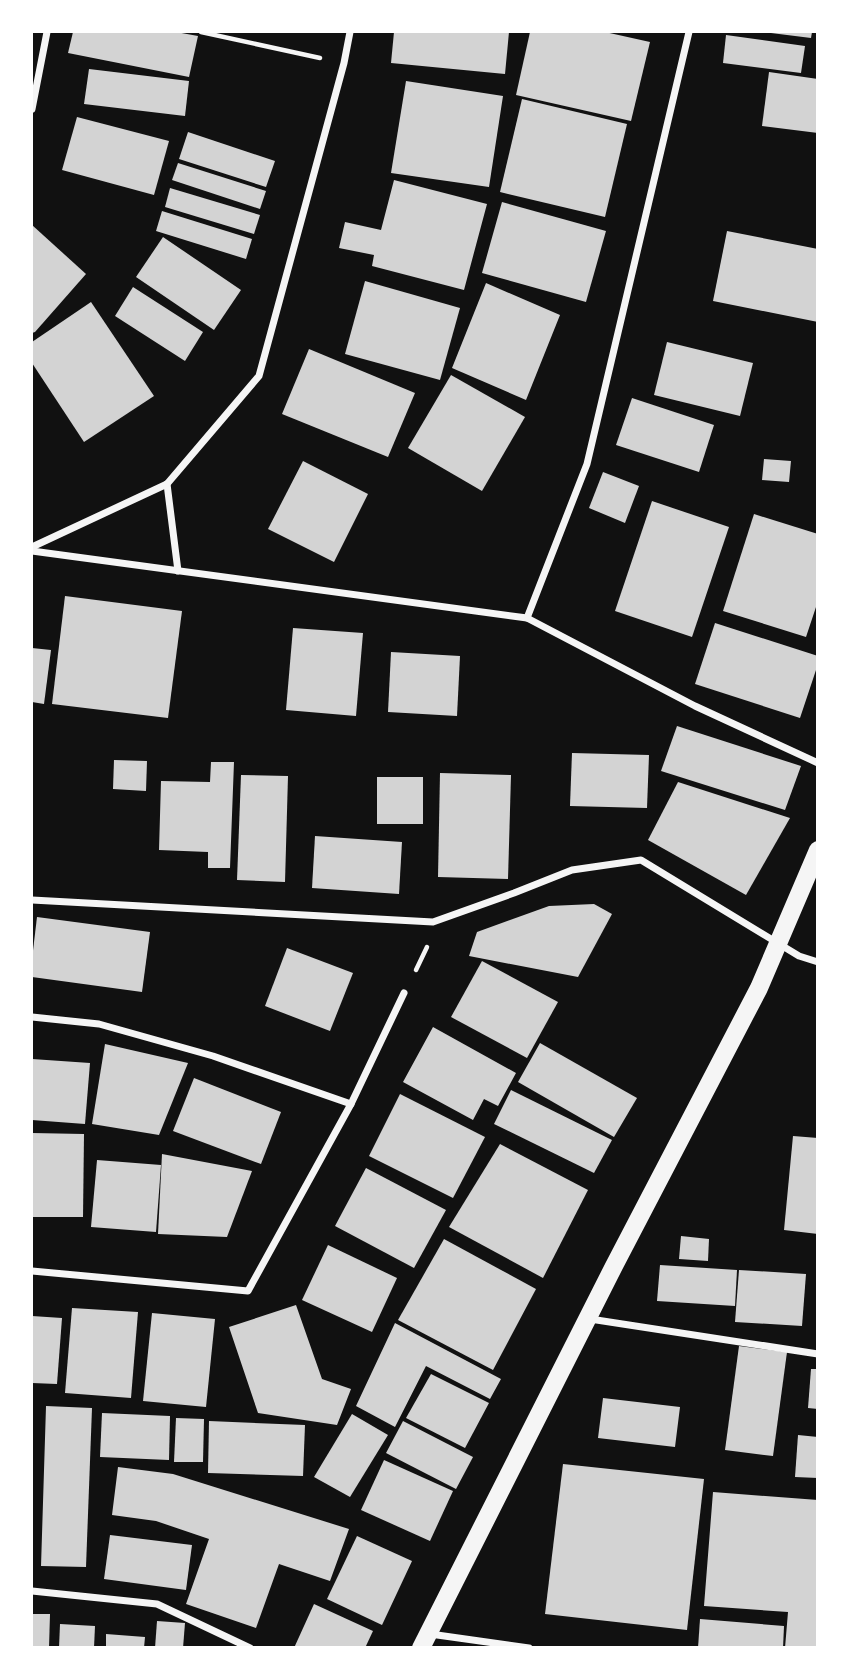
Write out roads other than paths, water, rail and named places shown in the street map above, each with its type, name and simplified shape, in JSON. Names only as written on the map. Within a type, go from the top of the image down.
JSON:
[{"type":"main road","points":[[425,1640],[587,1319],[759,988],[817,850]]},
{"type":"street","points":[[32,109],[47,32]]},
{"type":"street","points":[[32,549],[167,484],[258,376],[344,63],[350,32]]},
{"type":"street","points":[[527,618],[587,464],[690,32]]},
{"type":"street","points":[[167,484],[178,571]]},
{"type":"street","points":[[32,549],[527,618],[695,706],[817,763]]},
{"type":"street","points":[[32,900],[433,922],[572,870],[641,860],[799,956],[817,962]]},
{"type":"street","points":[[32,1271],[248,1291],[351,1104],[404,993]]},
{"type":"street","points":[[32,1017],[99,1024],[213,1056],[351,1104]]},
{"type":"street","points":[[587,1319],[817,1354]]},
{"type":"street","points":[[32,1591],[157,1604],[250,1647]]},
{"type":"street","points":[[425,1640],[529,1647]]}]
